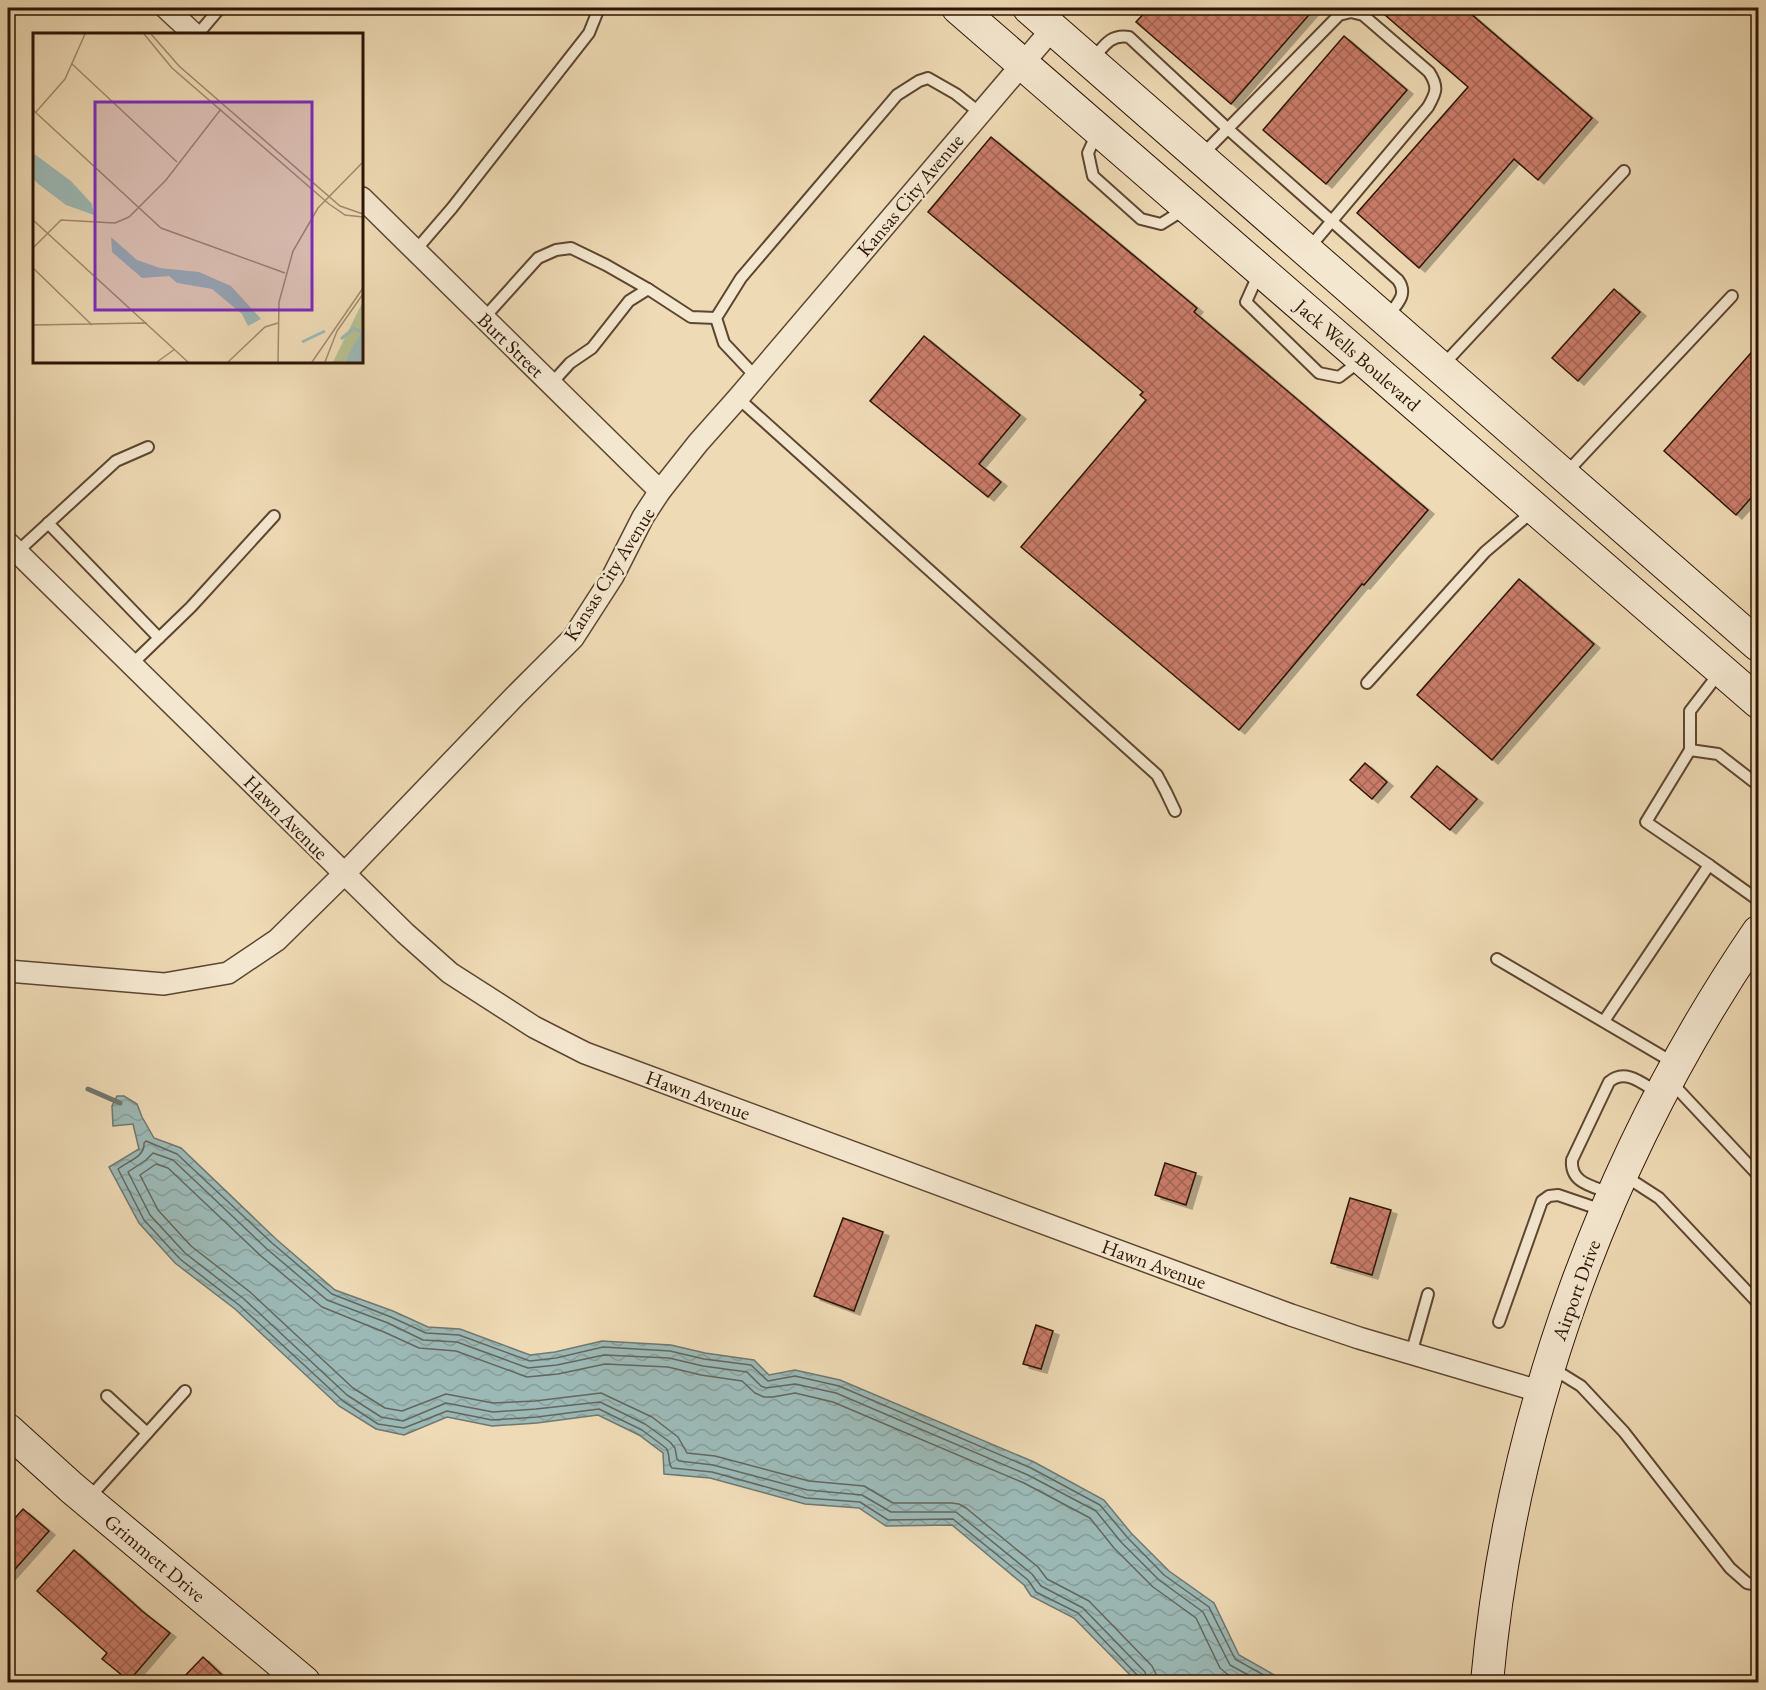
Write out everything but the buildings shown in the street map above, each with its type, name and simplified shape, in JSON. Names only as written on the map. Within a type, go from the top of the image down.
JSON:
[{"type":"street","points":[[166,8],[195,33]]},
{"type":"street","name":"Jack Wells Boulevard","points":[[958,8],[1758,702]]},
{"type":"street","points":[[1029,8],[1753,640],[1722,670]]},
{"type":"street","name":"Kansas City Avenue","points":[[8,971],[164,984],[228,972],[277,940],[573,639],[613,576],[643,517],[660,491],[698,443],[1053,28]]},
{"type":"street","name":"Burt Street","points":[[363,199],[660,491]]},
{"type":"street","points":[[1411,401],[1441,368]]},
{"type":"street","points":[[1535,509],[1564,475]]},
{"type":"street","name":"Hawn Avenue","points":[[12,547],[405,933],[450,972],[534,1027],[585,1053],[1291,1315],[1411,1354],[1546,1379]]},
{"type":"street","name":"Airport Drive","points":[[1487,1683],[1492,1628],[1504,1550],[1521,1471],[1546,1379],[1579,1279],[1613,1193],[1669,1079],[1758,932]]},
{"type":"street","name":"Grimmett Drive","points":[[8,1430],[87,1501],[304,1683]]},
{"type":"lane","points":[[197,33],[220,8]]},
{"type":"lane","points":[[415,251],[459,200],[589,33],[599,8]]},
{"type":"lane","points":[[1200,157],[1339,15],[1351,12],[1363,15],[1429,72],[1436,81],[1436,94],[1428,107],[1307,251]]},
{"type":"lane","points":[[1090,62],[1108,41],[1119,36],[1129,37],[1401,285],[1402,298],[1385,319]]},
{"type":"lane","points":[[756,377],[723,343],[716,318],[741,278],[897,95],[928,78],[956,94],[980,113]]},
{"type":"lane","points":[[1441,368],[1624,171]]},
{"type":"lane","points":[[484,318],[538,258],[556,250],[571,249],[648,289],[691,317],[716,318]]},
{"type":"lane","points":[[551,384],[570,363],[592,348],[629,301],[648,289]]},
{"type":"lane","points":[[1564,475],[1732,296]]},
{"type":"lane","points":[[738,398],[1156,775],[1175,812]]},
{"type":"lane","points":[[12,547],[48,523],[116,461],[148,447]]},
{"type":"lane","points":[[1367,683],[1485,552],[1535,509]]},
{"type":"lane","points":[[131,665],[191,607],[274,516]]},
{"type":"lane","points":[[48,523],[159,638]]},
{"type":"lane","points":[[1722,670],[1690,711],[1690,750],[1646,822],[1758,900]]},
{"type":"lane","points":[[1690,750],[1718,754],[1758,785]]},
{"type":"lane","points":[[1604,1021],[1709,865]]},
{"type":"lane","points":[[1497,958],[1604,1021],[1669,1079],[1758,1175]]},
{"type":"lane","points":[[1613,1193],[1584,1183],[1576,1178],[1571,1169],[1572,1160],[1609,1082],[1622,1075],[1669,1079]]},
{"type":"lane","points":[[1499,1322],[1542,1202],[1549,1196],[1558,1195],[1613,1193],[1659,1198],[1758,1303]]},
{"type":"lane","points":[[1411,1354],[1428,1294]]},
{"type":"lane","points":[[1546,1379],[1581,1386],[1624,1432],[1730,1568],[1747,1583],[1758,1585]]},
{"type":"lane","points":[[87,1501],[184,1391]]},
{"type":"lane","points":[[107,1396],[147,1433]]},
{"type":"water","points":[[117,1096],[124,1096],[137,1104],[154,1138],[181,1148],[276,1239],[335,1290],[393,1311],[428,1327],[460,1329],[530,1355],[555,1352],[602,1341],[671,1345],[705,1353],[754,1360],[769,1375],[795,1370],[840,1380],[1034,1462],[1104,1500],[1131,1533],[1169,1571],[1214,1603],[1239,1655],[1286,1682],[1137,1682],[1074,1618],[1031,1596],[1024,1585],[952,1525],[886,1526],[859,1508],[805,1504],[710,1478],[664,1474],[663,1453],[639,1435],[598,1415],[492,1426],[447,1417],[404,1435],[376,1429],[339,1406],[235,1309],[175,1263],[139,1223],[109,1167],[139,1149],[133,1124],[113,1126],[112,1106]]},
{"type":"waterway","points":[[88,1089],[120,1103]]}]
